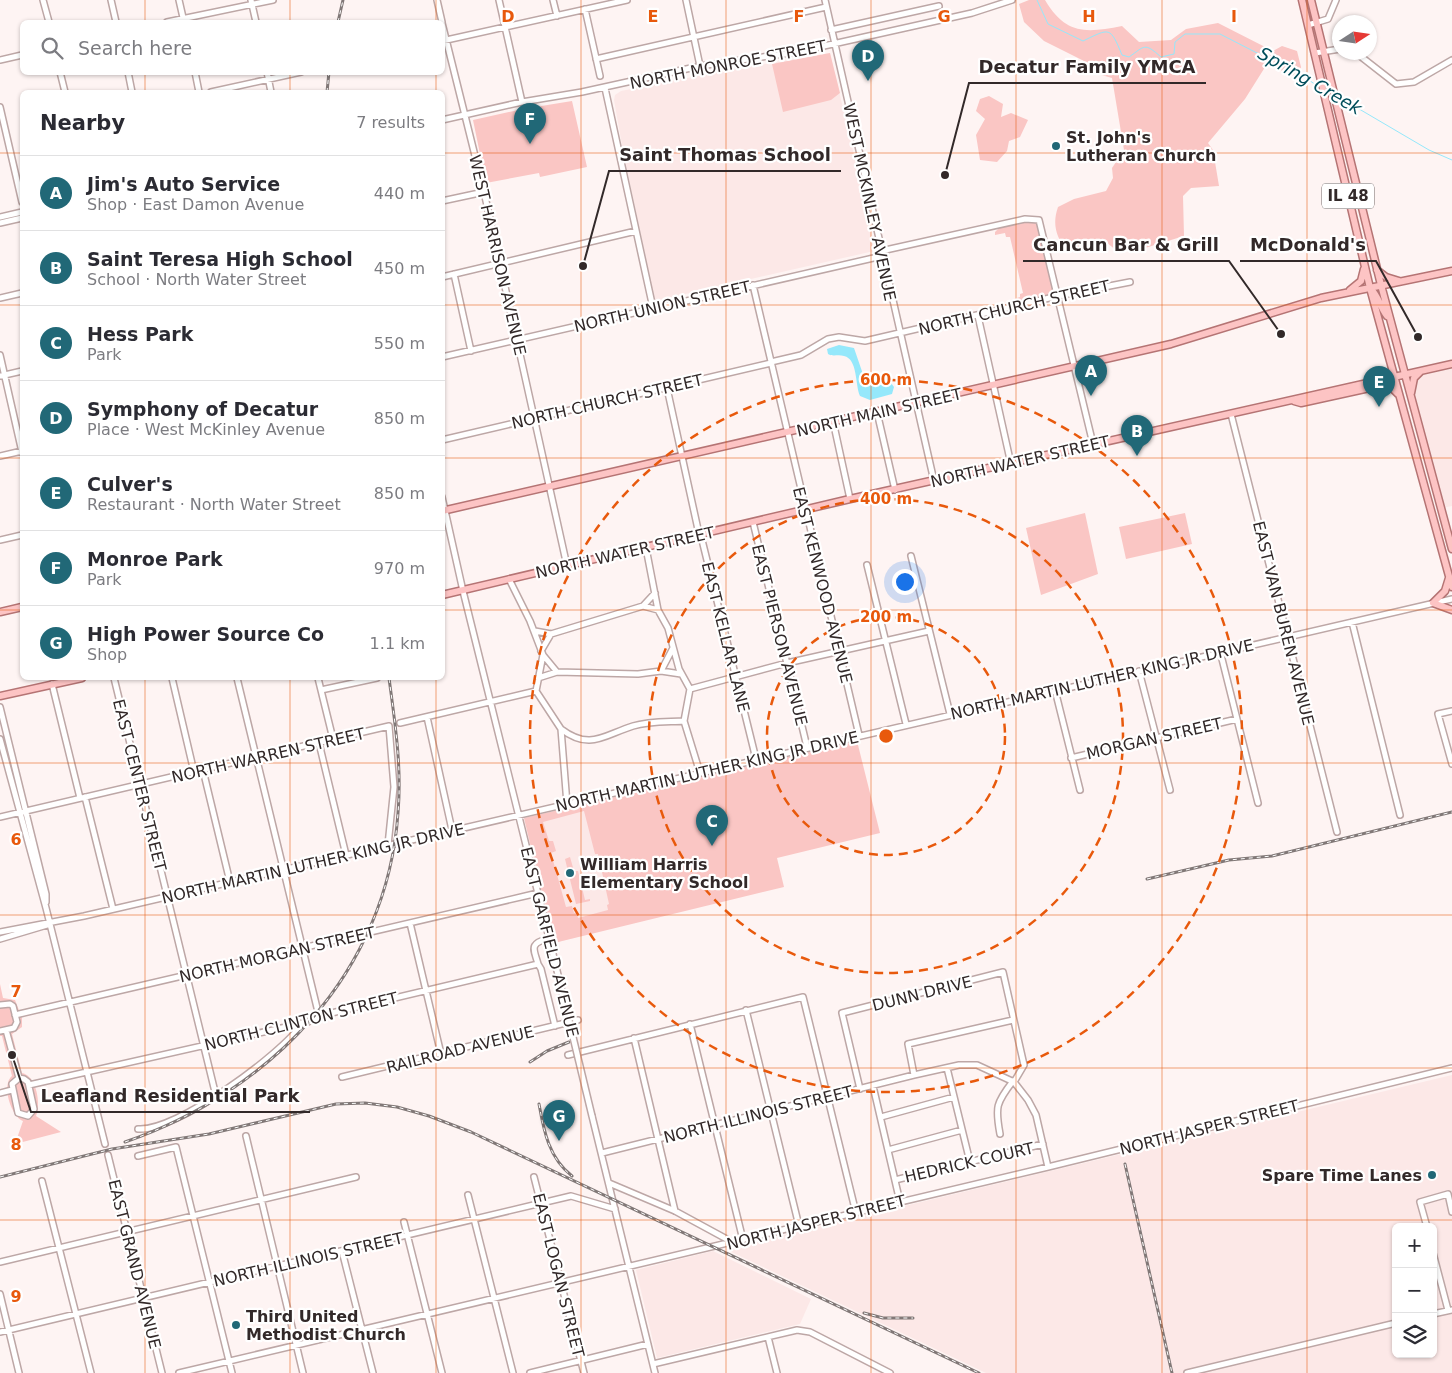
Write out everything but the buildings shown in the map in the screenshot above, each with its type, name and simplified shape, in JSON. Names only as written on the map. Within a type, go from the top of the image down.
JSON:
[{"type":"main road","name":"IL 48","points":[[1302,0],[1370,288],[1431,503],[1452,587]]},
{"type":"main road","name":"IL 48","points":[[1311,0],[1336,109],[1377,270],[1452,549]]},
{"type":"main road","points":[[1346,293],[1361,281],[1365,265]]},
{"type":"main road","points":[[1377,270],[1386,277],[1400,281]]},
{"type":"main road","name":"NORTH MAIN STREET","points":[[445,511],[787,434],[833,421],[915,404],[1185,341],[1296,305],[1452,271]]},
{"type":"main road","points":[[1370,288],[1378,296],[1382,310],[1390,319]]},
{"type":"main road","name":"NORTH WATER STREET","points":[[445,594],[850,499],[1452,364]]},
{"type":"main road","points":[[1410,397],[1414,378],[1424,370]]},
{"type":"main road","points":[[1292,401],[1301,403],[1383,385],[1392,387],[1399,395]]},
{"type":"main road","points":[[1449,577],[1445,590],[1433,603],[1452,610]]},
{"type":"main road","points":[[0,612],[20,607]]},
{"type":"main road","points":[[0,696],[72,680]]},
{"type":"street","points":[[43,0],[48,20]]},
{"type":"street","points":[[111,0],[116,20]]},
{"type":"street","points":[[179,0],[184,20]]},
{"type":"street","points":[[188,20],[251,2],[273,0]]},
{"type":"street","name":"WEST HARRISON AVENUE","points":[[437,0],[441,20]]},
{"type":"street","points":[[499,0],[522,102]]},
{"type":"street","points":[[553,0],[557,16]]},
{"type":"street","points":[[445,41],[627,0]]},
{"type":"street","points":[[686,0],[695,35],[700,66]]},
{"type":"street","name":"WEST MCKINLEY AVENUE","points":[[825,0],[915,404],[934,481]]},
{"type":"street","name":"NORTH MONROE STREET","points":[[445,119],[522,102],[605,88],[700,66],[779,55],[972,13],[1012,0]]},
{"type":"street","points":[[1308,25],[1328,19],[1336,0]]},
{"type":"street","points":[[251,2],[256,20]]},
{"type":"street","points":[[831,30],[940,6]]},
{"type":"street","points":[[596,59],[695,35],[826,7]]},
{"type":"street","points":[[585,10],[600,76]]},
{"type":"street","name":"WEST HARRISON AVENUE","points":[[445,41],[466,115],[484,192],[567,566]]},
{"type":"street","points":[[1315,53],[1332,50]]},
{"type":"street","points":[[0,60],[20,55]]},
{"type":"street","points":[[1365,60],[1396,84],[1414,82],[1452,60]]},
{"type":"street","points":[[61,75],[64,90]]},
{"type":"street","points":[[129,75],[132,90]]},
{"type":"street","points":[[196,75],[199,90]]},
{"type":"street","points":[[267,75],[270,90]]},
{"type":"street","points":[[220,90],[289,75]]},
{"type":"street","points":[[605,88],[653,308]]},
{"type":"street","points":[[0,106],[20,194]]},
{"type":"street","points":[[0,145],[8,143]]},
{"type":"street","points":[[445,201],[484,192]]},
{"type":"street","points":[[0,217],[20,212]]},
{"type":"street","points":[[0,223],[20,218]]},
{"type":"street","name":"NORTH UNION STREET","points":[[445,356],[1031,218],[1038,220],[1042,228],[1058,296]]},
{"type":"street","points":[[445,276],[636,231]]},
{"type":"street","points":[[454,274],[471,351]]},
{"type":"street","name":"NORTH CHURCH STREET","points":[[445,439],[771,363],[801,355],[828,339],[839,337],[862,341],[978,316],[1058,296],[1130,282]]},
{"type":"street","name":"EAST KENWOOD AVENUE","points":[[753,285],[804,510],[840,650],[859,735]]},
{"type":"street","points":[[0,298],[20,293]]},
{"type":"street","points":[[1058,296],[1093,444]]},
{"type":"street","points":[[978,316],[1011,464]]},
{"type":"street","points":[[0,355],[2,375],[20,444]]},
{"type":"street","points":[[2,375],[20,371]]},
{"type":"street","name":"EAST KELLAR LANE","points":[[666,388],[699,534],[756,759]]},
{"type":"street","points":[[877,412],[895,490]]},
{"type":"street","name":"EAST VAN BUREN AVENUE","points":[[1231,414],[1337,832]]},
{"type":"street","points":[[833,421],[850,499]]},
{"type":"street","points":[[0,456],[20,452]]},
{"type":"street","name":"EAST GARFIELD AVENUE","points":[[445,515],[655,1373]]},
{"type":"street","name":"EAST PIERSON AVENUE","points":[[753,522],[808,747]]},
{"type":"street","points":[[0,540],[20,535]]},
{"type":"street","points":[[646,548],[658,610],[665,620],[681,674],[690,689],[684,721],[700,773]]},
{"type":"street","points":[[911,556],[950,714]]},
{"type":"street","points":[[867,565],[906,724]]},
{"type":"street","points":[[509,579],[535,631],[542,653],[557,672]]},
{"type":"street","points":[[643,606],[654,593]]},
{"type":"street","name":"NORTH MARTIN LUTHER KING JR DRIVE","points":[[0,939],[50,924],[283,869],[1220,651],[1452,599]]},
{"type":"street","points":[[535,631],[551,634],[643,606],[658,610]]},
{"type":"street","points":[[1352,622],[1400,815]]},
{"type":"street","points":[[690,689],[840,650],[885,642],[929,631]]},
{"type":"street","points":[[551,634],[542,653],[536,691],[561,729],[574,739]]},
{"type":"street","points":[[661,671],[673,648]]},
{"type":"street","points":[[1220,651],[1258,803]]},
{"type":"street","points":[[538,678],[557,672],[638,674],[661,671],[681,674]]},
{"type":"street","points":[[1139,671],[1170,790]]},
{"type":"street","name":"EAST CENTER STREET","points":[[114,680],[216,1096]]},
{"type":"street","points":[[172,680],[194,772]]},
{"type":"street","points":[[237,680],[319,1016]]},
{"type":"street","points":[[318,680],[333,739]]},
{"type":"street","points":[[321,690],[368,680]]},
{"type":"street","points":[[52,684],[113,909]]},
{"type":"street","points":[[1055,690],[1080,790]]},
{"type":"street","points":[[400,723],[536,691]]},
{"type":"street","points":[[0,707],[46,908],[105,1144]]},
{"type":"street","points":[[1452,711],[1438,714],[1452,764]]},
{"type":"street","points":[[427,717],[452,830]]},
{"type":"street","name":"MORGAN STREET","points":[[1071,758],[1237,719]]},
{"type":"street","points":[[564,746],[574,739],[601,739],[633,726],[684,721]]},
{"type":"street","name":"NORTH WARREN STREET","points":[[0,817],[389,726],[394,787],[388,845]]},
{"type":"street","points":[[561,729],[564,746],[567,804]]},
{"type":"street","points":[[0,739],[23,812]]},
{"type":"street","points":[[319,743],[346,855]]},
{"type":"street","points":[[203,770],[230,882]]},
{"type":"street","name":"NORTH MORGAN STREET","points":[[16,1015],[538,893]]},
{"type":"street","points":[[410,923],[441,1054]]},
{"type":"street","name":"NORTH MARTIN LUTHER KING JR DRIVE","points":[[0,932],[33,924],[50,924]]},
{"type":"street","points":[[549,938],[541,940],[534,946],[533,951],[541,970],[555,1026]]},
{"type":"street","name":"NORTH CLINTON STREET","points":[[29,1085],[303,1023],[319,1016],[538,964]]},
{"type":"street","name":"DUNN DRIVE","points":[[860,1089],[842,1014],[1003,972],[1014,1020]]},
{"type":"street","points":[[568,1056],[803,997],[856,1213]]},
{"type":"street","points":[[0,1005],[10,1004],[13,1006],[16,1015],[17,1025],[3,1031],[19,1078]]},
{"type":"street","points":[[746,1010],[799,1226]]},
{"type":"street","name":"RAILROAD AVENUE","points":[[342,1078],[578,1020]]},
{"type":"street","points":[[914,1075],[908,1044],[1014,1020],[1024,1065],[999,1099],[996,1107],[1000,1134]]},
{"type":"street","points":[[138,1129],[166,1122],[216,1096],[271,1057],[303,1023]]},
{"type":"street","points":[[690,1024],[742,1240]]},
{"type":"street","points":[[634,1038],[675,1211]]},
{"type":"street","name":"NORTH ILLINOIS STREET","points":[[602,1153],[947,1068],[977,1065],[1013,1082]]},
{"type":"street","points":[[947,1068],[970,1162]]},
{"type":"street","name":"NORTH JASPER STREET","points":[[179,1373],[1048,1168],[1452,1068]]},
{"type":"street","points":[[19,1078],[24,1079],[29,1085],[34,1109],[28,1116],[18,1113],[12,1090],[12,1084],[19,1078]]},
{"type":"street","points":[[1013,1082],[1036,1115],[1048,1168]]},
{"type":"street","points":[[873,1086],[900,1202]]},
{"type":"street","points":[[0,1092],[12,1090]]},
{"type":"street","points":[[881,1117],[954,1097]]},
{"type":"street","points":[[888,1150],[962,1130]]},
{"type":"street","points":[[246,1136],[260,1200],[304,1373]]},
{"type":"street","name":"HEDRICK COURT","points":[[895,1180],[1043,1144]]},
{"type":"street","points":[[138,1156],[176,1147],[232,1373]]},
{"type":"street","name":"EAST GRAND AVENUE","points":[[108,1155],[162,1373]]},
{"type":"street","points":[[0,1262],[356,1177]]},
{"type":"street","name":"EAST LOGAN STREET","points":[[534,1177],[584,1373]]},
{"type":"street","points":[[42,1181],[91,1373]]},
{"type":"street","points":[[609,1183],[675,1211],[734,1243]]},
{"type":"street","points":[[1426,1223],[1420,1202],[1448,1194],[1452,1212]]},
{"type":"street","points":[[468,1195],[513,1373]]},
{"type":"street","name":"NORTH ILLINOIS STREET","points":[[0,1332],[572,1196],[615,1209]]},
{"type":"street","points":[[404,1222],[442,1373]]},
{"type":"street","points":[[342,1251],[373,1373]]},
{"type":"street","points":[[1437,1266],[1450,1310],[1437,1313]]},
{"type":"street","points":[[0,1294],[19,1373]]},
{"type":"street","points":[[1186,1373],[1392,1324]]},
{"type":"street","points":[[653,1364],[798,1330],[810,1332],[890,1373]]},
{"type":"street","points":[[768,1337],[777,1373]]},
{"type":"street","points":[[530,1373],[648,1344]]},
{"type":"shaded area","points":[[1029,0],[1045,0],[1061,20],[1078,29],[1098,30],[1122,26],[1139,42],[1171,40],[1186,29],[1218,23],[1273,51],[1282,46],[1297,51],[1301,67],[1298,78],[1267,64],[1245,99],[1208,143],[1213,150],[1219,186],[1191,188],[1183,196],[1184,236],[1145,248],[1117,251],[1106,242],[1093,242],[1067,251],[1063,246],[1055,225],[1058,207],[1074,199],[1106,191],[1113,178],[1112,168],[1124,150],[1112,78],[1098,74],[1084,61],[1044,41],[1024,22],[1019,4]]},
{"type":"shaded area","points":[[830,53],[866,206],[874,251],[655,301],[623,151],[614,100],[615,95],[621,91],[713,73]]},
{"type":"shaded area","points":[[830,53],[840,93],[831,100],[783,112],[772,64]]},
{"type":"shaded area","points":[[989,96],[1003,104],[1001,117],[1011,113],[1028,120],[1020,137],[1009,141],[1007,151],[997,162],[980,160],[976,135],[985,119],[976,111],[980,99]]},
{"type":"shaded area","points":[[572,101],[587,167],[540,177],[539,173],[486,183],[473,120]]},
{"type":"shaded area","points":[[1032,221],[1039,225],[1055,292],[1054,294],[1016,304],[1011,300],[1020,297],[1020,294],[1023,293],[1010,237],[1006,237],[1005,233],[995,235],[995,232],[1000,227]]},
{"type":"shaded area","points":[[1452,366],[1452,506],[1442,508],[1406,375]]},
{"type":"shaded area","points":[[1085,513],[1098,574],[1041,595],[1026,528]]},
{"type":"shaded area","points":[[1185,513],[1192,544],[1126,559],[1119,527]]},
{"type":"shaded area","points":[[857,741],[880,833],[777,858],[784,887],[554,943],[524,818]],"holes":[[[584,811],[595,854],[598,854],[609,904],[607,905],[608,910],[578,918],[572,906],[566,907],[551,853],[556,851],[553,841],[549,841],[543,822]]]},
{"type":"shaded area","name":"William Harris Elementary School","points":[[587,804],[615,927],[554,943],[524,818]]},
{"type":"shaded area","points":[[570,857],[574,871],[578,871],[585,900],[590,899],[590,901],[576,904],[565,859]]},
{"type":"shaded area","points":[[0,984],[3,998],[15,1000],[22,1018],[22,1027],[12,1034],[22,1073],[31,1079],[38,1098],[36,1116],[61,1132],[15,1144],[23,1121],[11,1107],[7,1093],[7,1086],[12,1076],[2,1036],[0,1036]]},
{"type":"shaded area","points":[[1452,1075],[1452,1373],[986,1373],[725,1249]]},
{"type":"shaded area","points":[[713,1251],[811,1299],[800,1324],[657,1358],[636,1270]]},
{"type":"water","points":[[839,345],[854,348],[866,383],[872,386],[891,383],[894,387],[892,394],[870,400],[860,396],[854,367],[849,358],[828,354],[827,349]]},
{"type":"waterway","name":"Spring Creek","points":[[1037,0],[1048,24],[1083,41],[1108,32],[1112,34],[1122,55],[1129,57],[1145,47],[1161,57],[1174,54],[1175,42],[1185,34],[1220,34],[1257,53],[1281,60],[1320,88]]},
{"type":"waterway","name":"Spring Creek","points":[[1337,96],[1429,150],[1452,160]]},
{"type":"railway","points":[[338,20],[343,0]]},
{"type":"railway","points":[[327,90],[329,75]]},
{"type":"railway","points":[[125,1142],[178,1120],[227,1092],[272,1058],[312,1019],[345,974],[371,925],[389,871],[398,813],[399,779],[396,728],[389,680]]},
{"type":"railway","points":[[1147,879],[1229,860],[1272,856],[1452,812]]},
{"type":"railway","points":[[530,1062],[547,1051],[569,1042]]},
{"type":"railway","points":[[0,1177],[112,1149],[209,1134],[336,1104],[365,1103],[397,1107],[429,1116],[471,1132],[979,1373]]},
{"type":"railway","points":[[539,1104],[543,1125],[553,1153],[564,1169],[572,1176]]},
{"type":"railway","points":[[1125,1164],[1172,1373]]},
{"type":"railway","points":[[864,1313],[883,1318],[913,1318]]},
{"type":"place","name":"Symphony of Decatur","points":[[868,81]]},
{"type":"place","name":"Monroe Park","points":[[530,144]]},
{"type":"place","name":"St. John's Lutheran Church","points":[[1056,146]]},
{"type":"place","name":"Decatur Family YMCA","points":[[945,175]]},
{"type":"place","name":"Saint Thomas School","points":[[583,266]]},
{"type":"place","name":"Cancun Bar & Grill","points":[[1281,334]]},
{"type":"place","name":"McDonald's","points":[[1418,337]]},
{"type":"place","name":"Jim's Auto Service","points":[[1091,396]]},
{"type":"place","name":"Culver's","points":[[1379,407]]},
{"type":"place","name":"Saint Teresa High School","points":[[1137,456]]},
{"type":"place","name":"Hess Park","points":[[712,846]]},
{"type":"place","name":"William Harris Elementary School","points":[[570,873]]},
{"type":"place","name":"Leafland Residential Park","points":[[12,1055]]},
{"type":"place","name":"High Power Source Co","points":[[559,1141]]},
{"type":"place","name":"Spare Time Lanes","points":[[1432,1175]]},
{"type":"place","name":"Third United Methodist Church","points":[[236,1325]]}]
